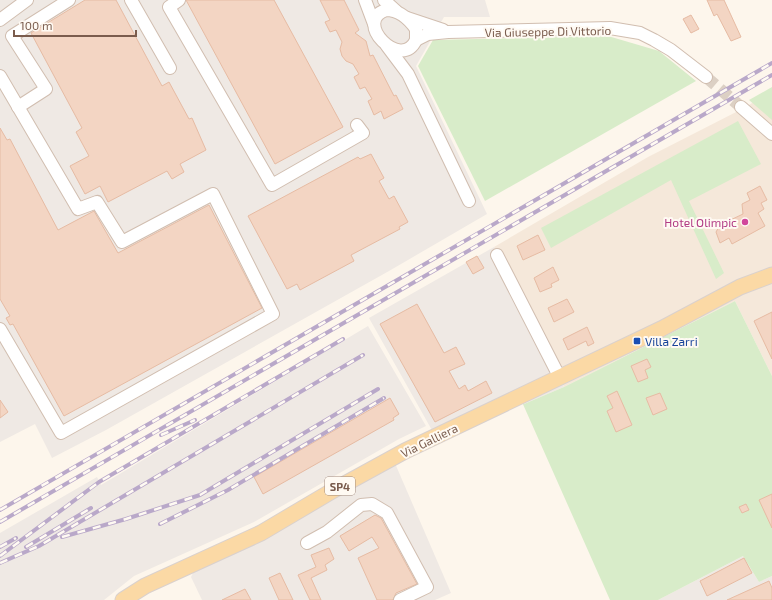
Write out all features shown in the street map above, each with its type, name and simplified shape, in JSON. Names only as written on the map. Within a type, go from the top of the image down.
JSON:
[{"type":"main road","name":"Via Galliera","points":[[123,600],[145,586],[261,533],[344,484],[405,451],[661,329],[740,287],[751,277],[772,267]]},
{"type":"main road","name":"Via Galliera","points":[[740,287],[754,284],[772,275]]},
{"type":"street","points":[[0,20],[27,0]]},
{"type":"street","points":[[18,107],[46,89],[12,36],[69,0]]},
{"type":"street","points":[[131,0],[170,68]]},
{"type":"street","points":[[365,0],[378,37],[387,46],[408,74],[469,201]]},
{"type":"street","name":"Via Giuseppe Di Vittorio","points":[[384,0],[396,12],[407,18],[448,32]]},
{"type":"street","points":[[171,3],[272,185],[363,133],[358,125]]},
{"type":"street","points":[[374,24],[375,19],[380,13],[386,10],[396,12]]},
{"type":"street","points":[[407,18],[416,29],[414,43],[408,58],[408,74]]},
{"type":"street","name":"Via Giuseppe Di Vittorio","points":[[387,46],[402,50],[428,34],[448,32],[610,28],[640,33],[654,40],[671,50],[706,77]]},
{"type":"street","points":[[0,76],[78,209],[97,202],[122,242],[213,194],[273,314],[61,433],[0,329]]},
{"type":"street","points":[[741,107],[772,134]]},
{"type":"street","points":[[497,255],[560,378]]},
{"type":"street","points":[[307,543],[327,532],[360,505],[372,504],[387,513],[426,587],[400,600]]},
{"type":"shaded area","points":[[0,0],[485,0],[490,17],[444,17],[416,66],[487,214],[389,271],[106,430],[52,458],[35,424],[0,442]]},
{"type":"shaded area","points":[[772,91],[772,376],[735,301],[564,387],[494,247],[648,157],[744,108]]},
{"type":"shaded area","points":[[494,247],[564,387],[524,404],[522,402],[438,441],[369,318]]},
{"type":"shaded area","points":[[368,326],[426,426],[399,439],[254,522],[134,576],[104,600],[0,600],[0,533],[97,477],[101,485]]},
{"type":"shaded area","points":[[394,461],[451,593],[435,600],[202,600],[191,577],[197,565]]},
{"type":"shaded area","points":[[743,556],[759,582],[772,576],[772,600],[658,600]]},
{"type":"green space","points":[[608,36],[659,51],[696,81],[485,201],[418,66],[433,40]]},
{"type":"green space","points":[[772,87],[772,120],[749,100]]},
{"type":"green space","points":[[738,121],[761,164],[689,201],[724,273],[716,279],[671,180],[551,248],[541,228]]},
{"type":"green space","points":[[735,301],[772,376],[772,576],[759,582],[743,556],[658,600],[610,600],[522,402],[524,404],[564,387]]},
{"type":"building","points":[[85,0],[116,0],[162,86],[169,82],[189,119],[192,118],[206,150],[180,164],[184,172],[172,179],[167,171],[108,202],[100,186],[85,194],[70,166],[89,156],[76,132],[82,128],[31,33]]},
{"type":"building","points":[[186,0],[274,0],[343,127],[275,164]]},
{"type":"building","points":[[320,0],[344,0],[359,30],[355,33],[366,41],[370,56],[373,55],[394,96],[396,95],[403,109],[384,119],[381,111],[374,115],[368,101],[372,99],[365,87],[360,89],[354,77],[359,74],[353,64],[346,61],[342,56],[340,49],[342,42],[336,30],[330,32],[325,22],[330,20]]},
{"type":"building","points":[[707,0],[724,0],[741,37],[731,41],[717,14],[714,16]]},
{"type":"building","points":[[691,15],[699,29],[691,33],[683,19]]},
{"type":"building","points":[[0,128],[7,140],[10,139],[58,230],[94,211],[118,253],[209,205],[262,308],[64,416],[13,324],[10,325],[6,318],[10,316],[0,299]]},
{"type":"building","points":[[371,154],[384,178],[379,181],[389,199],[394,196],[408,222],[399,227],[400,229],[351,255],[354,261],[300,290],[297,284],[287,289],[248,216],[358,157],[360,159]]},
{"type":"building","name":"Hotel Olimpic","points":[[760,186],[767,200],[761,203],[764,209],[758,213],[765,226],[732,244],[729,238],[720,243],[716,232],[720,225],[743,214],[742,204],[750,200],[747,193]]},
{"type":"building","points":[[538,235],[545,250],[523,260],[517,246]]},
{"type":"building","points":[[477,256],[484,268],[473,274],[466,262]]},
{"type":"building","points":[[553,267],[559,280],[551,284],[552,287],[540,292],[534,278]]},
{"type":"building","points":[[567,299],[574,312],[554,322],[548,308]]},
{"type":"building","points":[[417,304],[444,353],[456,347],[465,364],[449,371],[459,389],[465,385],[468,391],[486,381],[492,393],[435,422],[380,324]]},
{"type":"building","points":[[772,312],[772,359],[754,321]]},
{"type":"building","points":[[587,327],[594,343],[588,346],[586,341],[568,350],[563,339]]},
{"type":"building","points":[[647,359],[651,367],[645,370],[648,378],[638,382],[631,366]]},
{"type":"building","points":[[617,391],[632,425],[616,432],[607,411],[613,408],[607,396]]},
{"type":"building","points":[[660,393],[667,409],[653,415],[646,398]]},
{"type":"building","points":[[390,398],[399,414],[393,418],[394,420],[263,494],[254,477]]},
{"type":"building","points":[[0,400],[8,412],[0,418]]},
{"type":"building","points":[[772,494],[772,528],[759,500]]},
{"type":"building","points":[[746,504],[749,510],[742,513],[739,507]]},
{"type":"building","points":[[375,515],[381,518],[417,584],[396,593],[393,600],[377,600],[358,558],[379,548],[372,537],[349,551],[340,536]]},
{"type":"building","points":[[329,548],[334,559],[325,565],[327,570],[311,578],[321,600],[310,600],[298,575],[316,567],[311,555]]},
{"type":"building","points":[[744,558],[752,573],[707,596],[700,581]]},
{"type":"building","points":[[280,573],[293,600],[279,600],[269,578]]},
{"type":"building","points":[[769,581],[772,588],[772,600],[727,600]]},
{"type":"building","points":[[245,589],[251,600],[222,600]]},
{"type":"tunnel","points":[[706,77],[741,107]]},
{"type":"railway","points":[[0,510],[772,63]]},
{"type":"railway","points":[[0,522],[772,75]]},
{"type":"railway","points":[[0,556],[99,482],[343,339]]},
{"type":"railway","points":[[0,563],[39,546],[363,355]]},
{"type":"railway","points":[[62,537],[126,519],[200,495],[378,389]]},
{"type":"railway","points":[[160,524],[228,490],[384,398]]},
{"type":"railway","points":[[161,435],[195,420]]},
{"type":"railway","points":[[26,547],[91,508]]},
{"type":"railway","points":[[0,547],[16,538]]},
{"type":"place","name":"Hotel Olimpic","points":[[745,222]]},
{"type":"place","name":"Villa Zarri","points":[[637,341]]}]
